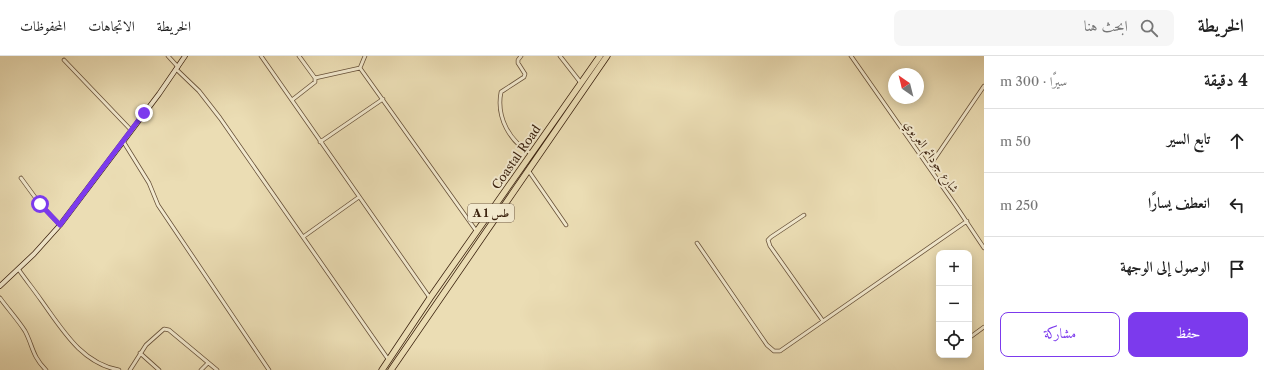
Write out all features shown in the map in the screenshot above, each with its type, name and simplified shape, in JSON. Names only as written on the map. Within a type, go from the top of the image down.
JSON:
[{"type":"highway","name":"Coastal Road","points":[[382,370],[430,298],[600,56]]},
{"type":"highway","name":"Coastal Road","points":[[391,370],[606,56]]},
{"type":"street","points":[[168,56],[177,68],[199,91],[220,118],[389,360]]},
{"type":"street","points":[[0,286],[18,270],[60,225],[124,141],[185,56]]},
{"type":"street","points":[[262,56],[320,142],[430,298]]},
{"type":"street","points":[[292,100],[315,82],[315,78],[299,56]]},
{"type":"street","points":[[360,68],[365,56]]},
{"type":"street","points":[[522,56],[518,60],[518,63],[525,74],[501,92],[501,115],[511,136],[522,148],[532,154]]},
{"type":"street","points":[[560,56],[581,84]]},
{"type":"street","name":"شارع جودائم العريوي","points":[[851,56],[984,248]]},
{"type":"street","points":[[64,60],[131,130]]},
{"type":"street","points":[[315,78],[360,68]]},
{"type":"street","points":[[360,68],[477,232]]},
{"type":"street","points":[[929,167],[984,86]]},
{"type":"street","points":[[320,142],[383,100]]},
{"type":"street","points":[[124,141],[149,183],[158,205],[269,370]]},
{"type":"street","points":[[528,170],[566,225]]},
{"type":"street","points":[[21,178],[40,204],[60,225]]},
{"type":"street","points":[[303,237],[359,197]]},
{"type":"street","points":[[804,215],[768,240],[770,246],[823,321]]},
{"type":"street","points":[[697,243],[767,345],[774,352],[780,351],[967,222]]},
{"type":"street","points":[[18,270],[61,329],[78,348],[94,362],[119,370]]},
{"type":"street","points":[[0,298],[25,331],[33,352],[38,361],[46,370]]},
{"type":"street","points":[[972,336],[984,327]]},
{"type":"street","points":[[130,370],[140,353],[155,336],[164,329],[168,330],[217,370]]},
{"type":"street","points":[[140,353],[159,370]]},
{"type":"street","points":[[202,370],[208,363]]},
{"type":"route","points":[[40,204],[60,225],[144,113]]}]
